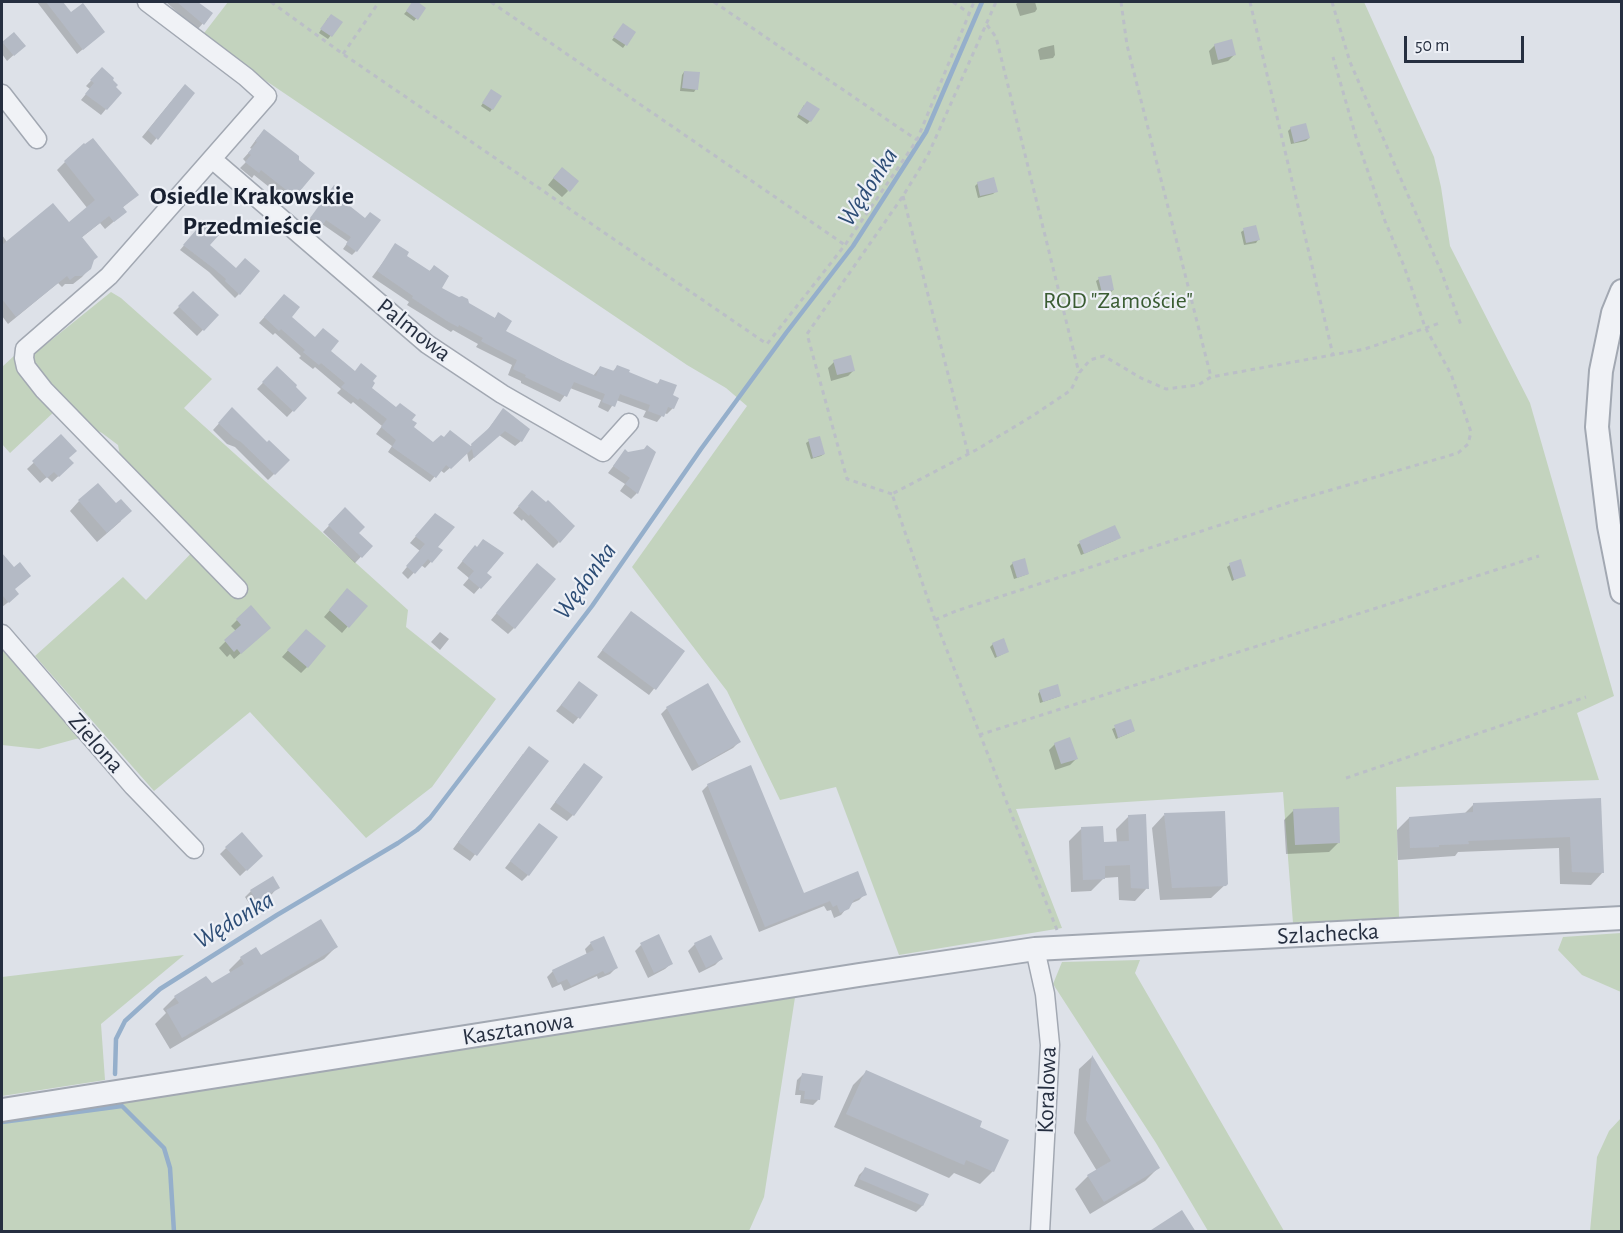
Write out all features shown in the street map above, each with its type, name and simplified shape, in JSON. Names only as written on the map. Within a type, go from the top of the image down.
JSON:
[{"type":"street","points":[[147,2],[246,77],[267,96],[109,276],[25,349],[24,358],[26,367],[44,390],[238,589]]},
{"type":"street","points":[[2,94],[37,139]]},
{"type":"street","name":"Palmowa","points":[[212,159],[427,344],[502,393],[603,452],[629,423]]},
{"type":"street","points":[[1622,291],[1613,313],[1600,371],[1597,427],[1609,526],[1622,592]]},
{"type":"street","name":"Zielona","points":[[2,634],[133,786],[194,849]]},
{"type":"street","name":"Szlachecka","points":[[1035,949],[1622,918]]},
{"type":"street","name":"Kasztanowa","points":[[2,1110],[1035,949]]},
{"type":"street","name":"Koralowa","points":[[1035,949],[1045,994],[1050,1045],[1040,1232]]},
{"type":"path","points":[[271,2],[343,54],[767,344],[845,245],[917,140],[974,2]]},
{"type":"path","points":[[343,54],[379,2]]},
{"type":"path","points":[[491,2],[845,245]]},
{"type":"path","points":[[714,2],[917,140]]},
{"type":"path","points":[[953,2],[969,13]]},
{"type":"path","points":[[996,2],[928,155],[903,196],[807,334],[847,479],[892,494],[1035,415],[1071,390],[1079,373],[1090,360],[1104,356],[1141,378],[1166,389],[1198,385],[1211,377],[1365,350],[1440,323]]},
{"type":"path","points":[[1121,2],[1127,45],[1211,377]]},
{"type":"path","points":[[1250,2],[1333,355]]},
{"type":"path","points":[[1332,2],[1350,62],[1461,325]]},
{"type":"path","points":[[986,24],[996,37],[1079,373]]},
{"type":"path","points":[[935,621],[956,611],[1278,506],[1458,453],[1468,444],[1471,432],[1451,374],[1425,327],[1404,266],[1385,221],[1333,57]]},
{"type":"path","points":[[903,196],[968,454]]},
{"type":"path","points":[[892,494],[935,621],[1063,946]]},
{"type":"path","points":[[979,735],[1539,556]]},
{"type":"path","points":[[1346,778],[1586,697]]},
{"type":"green space","name":"ROD \"Zamoście\"","points":[[228,2],[1364,2],[1434,157],[1450,246],[1530,403],[1614,696],[1577,713],[1599,780],[1396,787],[1399,917],[1293,923],[1283,792],[1016,809],[1062,928],[899,955],[836,787],[780,800],[727,691],[632,567],[747,406],[726,388],[687,365],[201,37]]},
{"type":"green space","points":[[111,292],[121,298],[212,379],[184,408],[408,610],[406,627],[496,699],[432,787],[366,838],[250,712],[154,791],[35,656],[123,577],[146,600],[202,542],[121,460],[118,445],[102,433],[80,422],[33,367],[34,354]]},
{"type":"green space","points":[[15,355],[55,411],[10,453],[2,444],[2,367]]},
{"type":"green space","points":[[2,643],[83,737],[39,749],[2,745]]},
{"type":"green space","points":[[1621,933],[1621,992],[1582,975],[1558,950],[1563,937]]},
{"type":"green space","points":[[184,955],[101,1024],[105,1080],[2,1096],[2,977]]},
{"type":"green space","points":[[1140,960],[1135,973],[1284,1231],[1208,1231],[1156,1143],[1053,984],[1062,962]]},
{"type":"green space","points":[[796,991],[764,1197],[749,1231],[2,1232],[2,1117]]},
{"type":"green space","points":[[1621,1118],[1621,1231],[1590,1231],[1597,1157],[1609,1131]]},
{"type":"building","points":[[46,2],[63,2],[71,12],[83,3],[105,32],[83,50]]},
{"type":"building","points":[[177,2],[198,2],[213,13],[204,25]]},
{"type":"building","points":[[412,2],[418,2],[426,8],[418,20],[406,11]]},
{"type":"building","points":[[331,14],[343,22],[332,37],[320,29]]},
{"type":"building","points":[[623,23],[636,32],[627,46],[613,37]]},
{"type":"building","points":[[14,32],[26,46],[14,56],[2,42]]},
{"type":"building","points":[[1232,39],[1236,55],[1218,60],[1214,44]]},
{"type":"building","points":[[102,67],[114,78],[113,80],[118,85],[116,87],[122,93],[107,110],[85,94],[94,83],[90,80]]},
{"type":"building","points":[[684,71],[700,72],[698,90],[682,88]]},
{"type":"building","points":[[185,84],[195,93],[158,140],[148,130]]},
{"type":"building","points":[[491,89],[502,96],[493,110],[482,103]]},
{"type":"building","points":[[807,101],[820,109],[811,122],[798,114]]},
{"type":"building","points":[[1306,123],[1310,138],[1294,143],[1290,127]]},
{"type":"building","points":[[264,129],[299,156],[299,160],[315,173],[295,197],[261,170],[259,173],[245,162],[251,155],[248,153]]},
{"type":"building","points":[[93,138],[139,195],[123,207],[127,212],[114,222],[109,216],[82,237],[98,257],[94,260],[91,269],[82,276],[75,276],[70,280],[67,276],[16,317],[2,299],[2,245],[53,203],[69,222],[95,200],[64,161]]},
{"type":"building","points":[[562,167],[579,181],[570,192],[553,178]]},
{"type":"building","points":[[994,177],[998,192],[980,196],[977,182]]},
{"type":"building","points":[[334,185],[345,194],[341,199],[365,218],[370,212],[381,220],[357,252],[346,244],[351,237],[326,220],[322,226],[310,218]]},
{"type":"building","points":[[203,222],[219,235],[210,245],[236,268],[245,258],[260,271],[240,295],[225,281],[226,279],[183,245]]},
{"type":"building","points":[[1256,225],[1260,240],[1246,243],[1243,228]]},
{"type":"building","points":[[395,243],[409,252],[407,256],[430,271],[434,265],[449,276],[442,288],[468,299],[469,303],[495,318],[498,312],[512,321],[506,331],[561,360],[596,376],[600,366],[614,371],[617,365],[658,384],[660,379],[677,385],[673,395],[679,398],[674,409],[668,407],[664,417],[648,411],[650,405],[620,394],[615,407],[602,402],[605,394],[574,382],[567,397],[525,377],[526,375],[513,369],[517,360],[481,341],[483,338],[447,321],[377,271]]},
{"type":"building","points":[[1111,275],[1114,290],[1102,293],[1098,277]]},
{"type":"building","points":[[193,291],[219,315],[204,331],[178,306]]},
{"type":"building","points":[[284,294],[300,307],[292,317],[315,337],[323,328],[339,341],[331,351],[355,371],[361,363],[377,376],[372,388],[396,407],[400,403],[416,415],[412,420],[417,423],[414,427],[433,442],[441,435],[444,437],[450,430],[472,447],[471,444],[489,428],[503,408],[530,429],[522,442],[505,431],[474,458],[472,449],[451,469],[446,465],[436,478],[392,447],[396,440],[381,427],[387,419],[360,398],[358,400],[341,387],[345,383],[321,363],[319,365],[303,352],[305,350],[264,317]]},
{"type":"building","points":[[851,355],[855,371],[837,375],[833,360]]},
{"type":"building","points":[[277,366],[307,398],[294,412],[262,382]]},
{"type":"building","points":[[232,407],[267,442],[269,440],[290,460],[275,475],[218,423]]},
{"type":"building","points":[[61,434],[77,451],[69,458],[74,463],[59,477],[54,472],[47,478],[32,461]]},
{"type":"building","points":[[820,436],[825,454],[813,458],[808,439]]},
{"type":"building","points":[[647,445],[656,452],[638,494],[625,484],[630,478],[613,466],[625,449],[628,452],[644,449]]},
{"type":"building","points":[[98,483],[116,503],[121,499],[132,511],[107,533],[78,500]]},
{"type":"building","points":[[532,490],[546,502],[548,500],[575,526],[560,543],[530,514],[529,516],[518,506]]},
{"type":"building","points":[[345,507],[365,527],[359,533],[373,546],[362,558],[328,525]]},
{"type":"building","points":[[435,513],[455,527],[438,547],[443,550],[432,563],[428,559],[415,574],[406,566],[425,544],[415,536]]},
{"type":"building","points":[[1115,525],[1121,538],[1084,554],[1079,541]]},
{"type":"building","points":[[483,539],[504,553],[487,573],[492,577],[481,589],[468,578],[474,571],[462,561]]},
{"type":"building","points":[[2,553],[14,567],[20,562],[31,576],[15,589],[19,594],[9,603],[2,597]]},
{"type":"building","points":[[1025,558],[1029,574],[1017,578],[1012,562]]},
{"type":"building","points":[[1241,559],[1246,576],[1234,580],[1229,563]]},
{"type":"building","points":[[537,563],[556,579],[515,629],[496,613]]},
{"type":"building","points":[[347,588],[368,606],[349,628],[329,610]]},
{"type":"building","points":[[251,605],[271,628],[241,654],[237,649],[234,652],[224,640],[241,625],[236,619]]},
{"type":"building","points":[[631,611],[685,651],[656,690],[602,650]]},
{"type":"building","points":[[306,629],[326,646],[308,668],[287,650]]},
{"type":"building","points":[[1004,638],[1009,652],[997,657],[992,643]]},
{"type":"building","points":[[579,681],[598,695],[580,719],[561,705]]},
{"type":"building","points":[[708,683],[741,742],[699,766],[666,707]]},
{"type":"building","points":[[1058,684],[1061,696],[1043,702],[1039,690]]},
{"type":"building","points":[[1131,719],[1135,731],[1118,738],[1114,725]]},
{"type":"building","points":[[1070,737],[1078,759],[1061,764],[1054,743]]},
{"type":"building","points":[[529,746],[549,761],[477,856],[458,842]]},
{"type":"building","points":[[584,763],[603,777],[574,816],[555,802]]},
{"type":"building","points":[[751,765],[804,893],[858,871],[867,895],[854,900],[849,909],[840,913],[837,905],[833,907],[830,901],[765,927],[707,784]]},
{"type":"building","points":[[1601,798],[1604,873],[1572,872],[1570,837],[1468,841],[1469,844],[1410,848],[1409,817],[1473,812],[1473,803]]},
{"type":"building","points":[[1339,807],[1340,843],[1295,845],[1293,809]]},
{"type":"building","points":[[1225,811],[1228,884],[1226,886],[1172,888],[1164,813]]},
{"type":"building","points":[[1146,814],[1149,889],[1131,888],[1130,865],[1105,866],[1105,879],[1083,880],[1081,827],[1103,826],[1104,842],[1129,841],[1128,815]]},
{"type":"building","points":[[539,823],[558,837],[529,876],[510,861]]},
{"type":"building","points":[[242,832],[263,856],[247,871],[225,847]]},
{"type":"building","points":[[273,876],[280,888],[257,901],[250,890]]},
{"type":"building","points":[[321,919],[338,947],[182,1038],[166,1010],[179,1003],[174,996],[206,976],[212,983],[244,964],[240,957],[256,947],[261,955]]},
{"type":"building","points":[[659,934],[673,964],[654,973],[640,943]]},
{"type":"building","points":[[711,935],[723,959],[706,968],[694,943]]},
{"type":"building","points":[[604,936],[618,968],[605,974],[603,971],[571,986],[567,979],[558,983],[552,970],[594,950],[590,942]]},
{"type":"building","points":[[1092,1055],[1160,1168],[1104,1202],[1087,1175],[1111,1161],[1086,1120]]},
{"type":"building","points":[[866,1070],[982,1121],[980,1127],[1009,1140],[994,1172],[966,1160],[964,1165],[846,1114]]},
{"type":"building","points":[[802,1073],[823,1076],[820,1100],[804,1099],[805,1091],[799,1090]]},
{"type":"building","points":[[865,1167],[929,1194],[923,1206],[859,1179]]},
{"type":"building","points":[[1182,1210],[1196,1232],[1148,1232]]},
{"type":"waterway","name":"Wędonka","points":[[115,1074],[116,1039],[125,1021],[160,989],[277,915],[398,843],[430,818],[592,606],[701,449],[853,246],[926,132],[982,2]]},
{"type":"waterway","points":[[2,1122],[122,1106],[164,1148],[170,1168],[174,1232]]},
{"type":"district","name":"Osiedle Krakowskie Przedmieście","points":[[252,211]]}]
